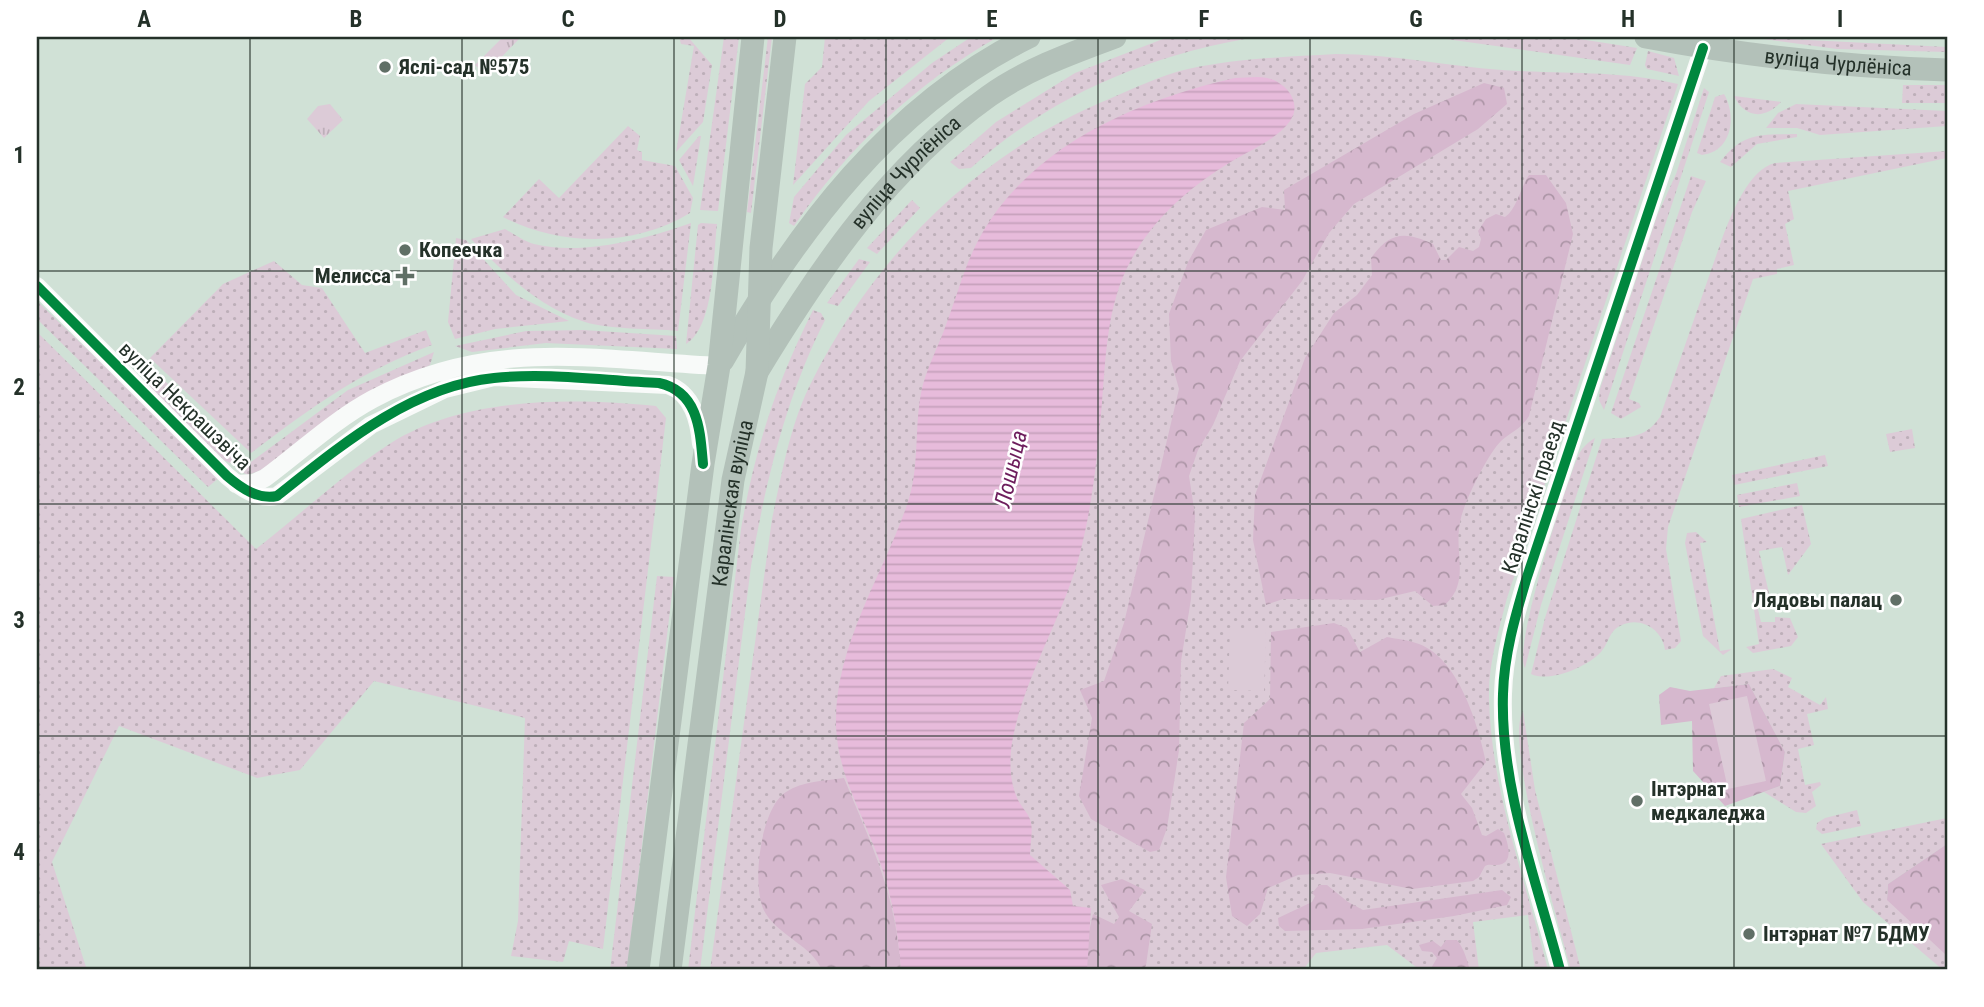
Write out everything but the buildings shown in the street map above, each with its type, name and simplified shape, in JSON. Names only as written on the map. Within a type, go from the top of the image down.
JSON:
[{"type":"main road","name":"Каралінская вуліца","points":[[638,970],[719,366],[753,37]]},
{"type":"main road","name":"Каралінская вуліца","points":[[670,970],[733,480],[757,372],[757,301],[761,248],[785,37]]},
{"type":"main road","name":"вуліца Чурлёніса","points":[[719,366],[757,301],[834,197],[886,138],[958,80],[1029,37]]},
{"type":"main road","name":"вуліца Чурлёніса","points":[[757,372],[828,258],[870,207],[916,158],[991,95],[1058,58],[1115,37]]},
{"type":"main road","name":"вуліца Чурлёніса","points":[[1646,37],[1704,42],[1875,68],[1947,70]]},
{"type":"main road","points":[[761,248],[767,261],[774,264],[789,259]]},
{"type":"main road","points":[[719,366],[757,372]]},
{"type":"main road","points":[[645,922],[660,933],[676,927]]},
{"type":"street","name":"Каралінскі праезд","points":[[1560,970],[1515,798],[1505,734],[1504,670],[1526,580],[1704,42]]},
{"type":"street","name":"вуліца Некрашэвіча","points":[[37,286],[236,484],[267,498],[277,496],[334,450],[407,406],[445,389],[494,377],[659,383],[674,387],[687,398],[697,415],[704,464]]},
{"type":"street","name":"вуліца Некрашэвіча","points":[[236,484],[254,484],[265,478],[372,400],[448,367],[547,355],[719,366]]},
{"type":"green space","points":[[503,37],[521,37],[485,74],[475,65]]},
{"type":"green space","points":[[679,37],[688,37],[712,65],[703,122],[676,152],[694,46],[681,44]]},
{"type":"green space","points":[[724,37],[739,37],[718,211],[700,210]]},
{"type":"green space","points":[[768,37],[772,37],[751,213],[747,212]]},
{"type":"green space","points":[[825,37],[950,37],[869,101],[793,185],[805,84],[822,67]]},
{"type":"green space","points":[[971,37],[998,37],[939,75],[885,120],[837,170],[794,226],[789,223],[794,197],[846,135],[932,63]]},
{"type":"green space","points":[[1168,37],[1257,37],[1179,54],[1104,82],[1035,119],[971,168],[959,169],[950,162],[996,122],[1075,73]]},
{"type":"green space","points":[[1432,37],[1567,37],[1637,48],[1630,65]]},
{"type":"green space","points":[[1749,37],[1947,47],[1947,52],[1837,49]]},
{"type":"green space","points":[[1648,51],[1674,58],[1679,76],[1647,69],[1645,65]]},
{"type":"green space","points":[[1336,54],[1502,70],[1612,74],[1678,84],[1507,598],[1490,673],[1491,732],[1496,767],[1511,835],[1548,970],[1535,970],[1528,915],[1473,922],[1479,970],[1420,970],[1387,945],[1316,953],[1303,970],[710,970],[772,519],[783,466],[804,397],[838,335],[867,291],[899,250],[935,213],[974,179],[1016,148],[1061,122],[1148,82],[1188,69],[1243,60]]},
{"type":"green space","points":[[1484,83],[1504,88],[1507,104],[1478,129],[1354,204],[1329,233],[1302,281],[1240,361],[1213,425],[1198,450],[1189,476],[1195,515],[1191,599],[1181,661],[1179,750],[1167,828],[1159,850],[1150,852],[1091,819],[1079,796],[1092,718],[1080,690],[1104,681],[1124,623],[1179,389],[1171,361],[1169,314],[1188,262],[1206,230],[1262,207],[1285,210],[1284,190],[1414,114]]},
{"type":"green space","points":[[1903,85],[1947,85],[1947,103],[1902,103]]},
{"type":"green space","points":[[1704,88],[1709,92],[1604,410],[1599,400],[1600,389],[1657,216],[1676,174]]},
{"type":"green space","points":[[1724,94],[1731,122],[1726,140],[1712,152],[1702,155],[1697,153],[1715,97]]},
{"type":"green space","points":[[1734,96],[1781,102],[1768,112],[1755,114],[1743,109]]},
{"type":"green space","points":[[330,104],[343,120],[324,138],[307,119],[318,106]]},
{"type":"green space","points":[[1796,104],[1947,111],[1947,126],[1820,135],[1797,128],[1766,128],[1778,113]]},
{"type":"green space","points":[[628,126],[640,136],[637,150],[642,152],[642,160],[675,166],[693,198],[690,213],[645,232],[597,239],[549,234],[503,217],[539,179],[559,198]]},
{"type":"green space","points":[[1797,134],[1797,137],[1757,144],[1731,167],[1720,162],[1737,145],[1754,137]]},
{"type":"green space","points":[[701,136],[693,186],[679,160]]},
{"type":"green space","points":[[1947,151],[1947,158],[1788,191],[1794,219],[1785,224],[1794,265],[1777,269],[1777,274],[1753,279],[1668,527],[1666,549],[1681,641],[1675,648],[1665,650],[1660,636],[1649,626],[1628,623],[1614,631],[1604,649],[1595,658],[1578,668],[1558,675],[1531,674],[1545,618],[1602,439],[1641,434],[1660,417],[1723,236],[1749,183],[1766,167],[1775,163]]},
{"type":"green space","points":[[1529,175],[1546,175],[1566,203],[1573,234],[1529,416],[1496,447],[1463,510],[1458,542],[1460,575],[1453,595],[1445,605],[1433,606],[1415,591],[1377,600],[1283,599],[1266,605],[1253,540],[1255,495],[1305,358],[1334,313],[1357,295],[1372,275],[1371,258],[1385,243],[1398,236],[1414,237],[1433,244],[1441,260],[1446,260],[1459,247],[1473,251],[1479,247],[1481,239],[1478,231],[1486,219],[1496,214],[1505,217],[1509,213]]},
{"type":"green space","points":[[1691,176],[1706,181],[1692,212],[1629,399],[1639,403],[1641,407],[1621,419],[1611,413]]},
{"type":"green space","points":[[912,200],[920,208],[877,254],[867,248]]},
{"type":"green space","points":[[691,223],[678,331],[607,326],[585,322],[568,315],[523,288],[471,239],[505,229],[534,244],[593,247],[655,235]]},
{"type":"green space","points":[[717,224],[711,289],[703,322],[686,344],[698,225]]},
{"type":"green space","points":[[456,238],[466,240],[516,295],[569,321],[495,329],[455,339],[448,322]]},
{"type":"green space","points":[[859,259],[870,262],[838,306],[827,303]]},
{"type":"green space","points":[[274,261],[302,285],[322,288],[365,353],[426,330],[432,345],[381,367],[337,392],[251,453],[150,358],[223,284]]},
{"type":"green space","points":[[37,301],[220,477],[208,487],[37,319]]},
{"type":"green space","points":[[813,310],[821,313],[825,320],[788,409],[763,503],[751,566],[700,970],[688,970],[741,529],[768,417],[788,364]]},
{"type":"green space","points":[[583,330],[676,336],[677,349],[546,343],[472,352],[455,346],[526,331]]},
{"type":"green space","points":[[37,332],[256,549],[391,443],[452,416],[520,404],[555,402],[656,406],[666,418],[603,949],[569,941],[563,962],[511,956],[518,921],[525,718],[374,681],[300,770],[257,778],[119,726],[52,862],[87,970],[37,970]]},
{"type":"green space","points":[[434,352],[430,365],[327,422],[261,470],[248,475],[239,471],[348,390]]},
{"type":"green space","points":[[145,362],[245,458],[234,465],[224,460],[146,384],[141,371]]},
{"type":"green space","points":[[1912,429],[1915,448],[1890,452],[1886,434]]},
{"type":"green space","points":[[1595,438],[1541,605],[1525,668],[1523,654],[1526,630],[1553,529],[1579,454]]},
{"type":"green space","points":[[1825,455],[1828,466],[1734,485],[1732,475]]},
{"type":"green space","points":[[1797,483],[1800,496],[1739,507],[1737,495]]},
{"type":"green space","points":[[1802,505],[1811,544],[1788,575],[1782,547],[1759,551],[1769,593],[1755,597],[1761,622],[1775,622],[1775,617],[1790,618],[1798,637],[1791,646],[1753,653],[1746,647],[1759,644],[1741,519]]},
{"type":"green space","points":[[1696,532],[1707,542],[1700,543],[1720,651],[1732,649],[1723,655],[1703,636],[1685,543],[1687,533]]},
{"type":"green space","points":[[657,576],[674,577],[627,970],[610,970]]},
{"type":"green space","points":[[1334,623],[1347,628],[1360,652],[1387,637],[1419,644],[1433,652],[1456,678],[1472,712],[1486,762],[1461,794],[1472,808],[1482,835],[1486,836],[1498,829],[1504,833],[1508,858],[1502,864],[1485,866],[1479,877],[1473,881],[1412,889],[1330,873],[1298,875],[1268,888],[1260,914],[1247,926],[1232,916],[1226,877],[1244,723],[1270,699],[1271,632]]},
{"type":"green space","points":[[1230,629],[1266,629],[1264,691],[1228,690]]},
{"type":"green space","points":[[1773,669],[1792,678],[1788,687],[1820,705],[1826,697],[1828,709],[1807,714],[1814,745],[1798,749],[1805,785],[1820,782],[1821,785],[1812,792],[1816,806],[1806,813],[1796,812],[1764,792],[1780,786],[1785,752],[1749,684],[1714,688],[1721,676]]},
{"type":"green space","points":[[1749,684],[1785,752],[1780,786],[1725,806],[1693,771],[1692,721],[1661,725],[1659,695],[1670,687],[1690,691]]},
{"type":"green space","points":[[1747,696],[1766,781],[1728,789],[1709,704]]},
{"type":"green space","points":[[1523,711],[1535,790],[1581,970],[1571,970],[1536,836],[1521,759],[1519,729]]},
{"type":"green space","points":[[844,778],[888,894],[901,970],[822,970],[811,954],[772,922],[761,903],[758,869],[760,850],[764,831],[777,801],[786,792],[799,786]]},
{"type":"green space","points":[[1857,810],[1861,826],[1822,834],[1816,829],[1817,823],[1825,818]]},
{"type":"green space","points":[[1947,818],[1947,844],[1888,884],[1887,899],[1947,953],[1947,970],[1943,970],[1863,902],[1821,844]]},
{"type":"green space","points":[[1947,844],[1945,954],[1887,900],[1888,884]]},
{"type":"green space","points":[[1122,879],[1145,890],[1129,911],[1152,924],[1146,965],[1144,970],[1087,970],[1086,945],[1093,914],[1114,924],[1119,917],[1101,885]]},
{"type":"green space","points":[[1319,885],[1327,885],[1363,910],[1502,890],[1511,897],[1507,905],[1454,916],[1362,929],[1285,931],[1279,926],[1278,918],[1312,902],[1315,896],[1312,893]]},
{"type":"green space","points":[[1446,940],[1457,940],[1470,970],[1430,970],[1437,958],[1432,952],[1422,951],[1419,945],[1433,941],[1441,947]]},
{"type":"water","name":"Лошыца","points":[[1263,77],[1274,80],[1290,94],[1295,107],[1294,114],[1285,127],[1272,138],[1218,170],[1175,204],[1139,246],[1122,278],[1109,331],[1099,439],[1081,549],[1065,598],[1025,694],[1012,743],[1010,765],[1013,787],[1031,823],[1030,855],[1070,890],[1073,906],[1091,908],[1087,970],[901,970],[889,890],[840,758],[836,726],[837,697],[851,640],[897,532],[911,491],[919,407],[929,366],[980,237],[1002,205],[1028,176],[1090,131],[1125,114],[1161,99],[1235,78]]},
{"type":"cycle path","points":[[1560,970],[1531,869],[1507,764],[1503,694],[1505,665],[1526,580],[1703,48]]},
{"type":"cycle path","points":[[37,286],[227,476],[257,495],[277,496],[351,439],[405,406],[463,383],[514,376],[659,383],[672,388],[690,404],[695,414],[703,464]]},
{"type":"place","name":"Яслі-сад №575","points":[[385,67]]},
{"type":"place","name":"Копеечка","points":[[405,250]]},
{"type":"place","name":"Мелисса","points":[[405,276]]},
{"type":"place","name":"Лядовы палац","points":[[1896,600]]},
{"type":"place","name":"Інтэрнат медкаледжа","points":[[1637,801]]},
{"type":"place","name":"Інтэрнат №7 БДМУ","points":[[1749,934]]}]
